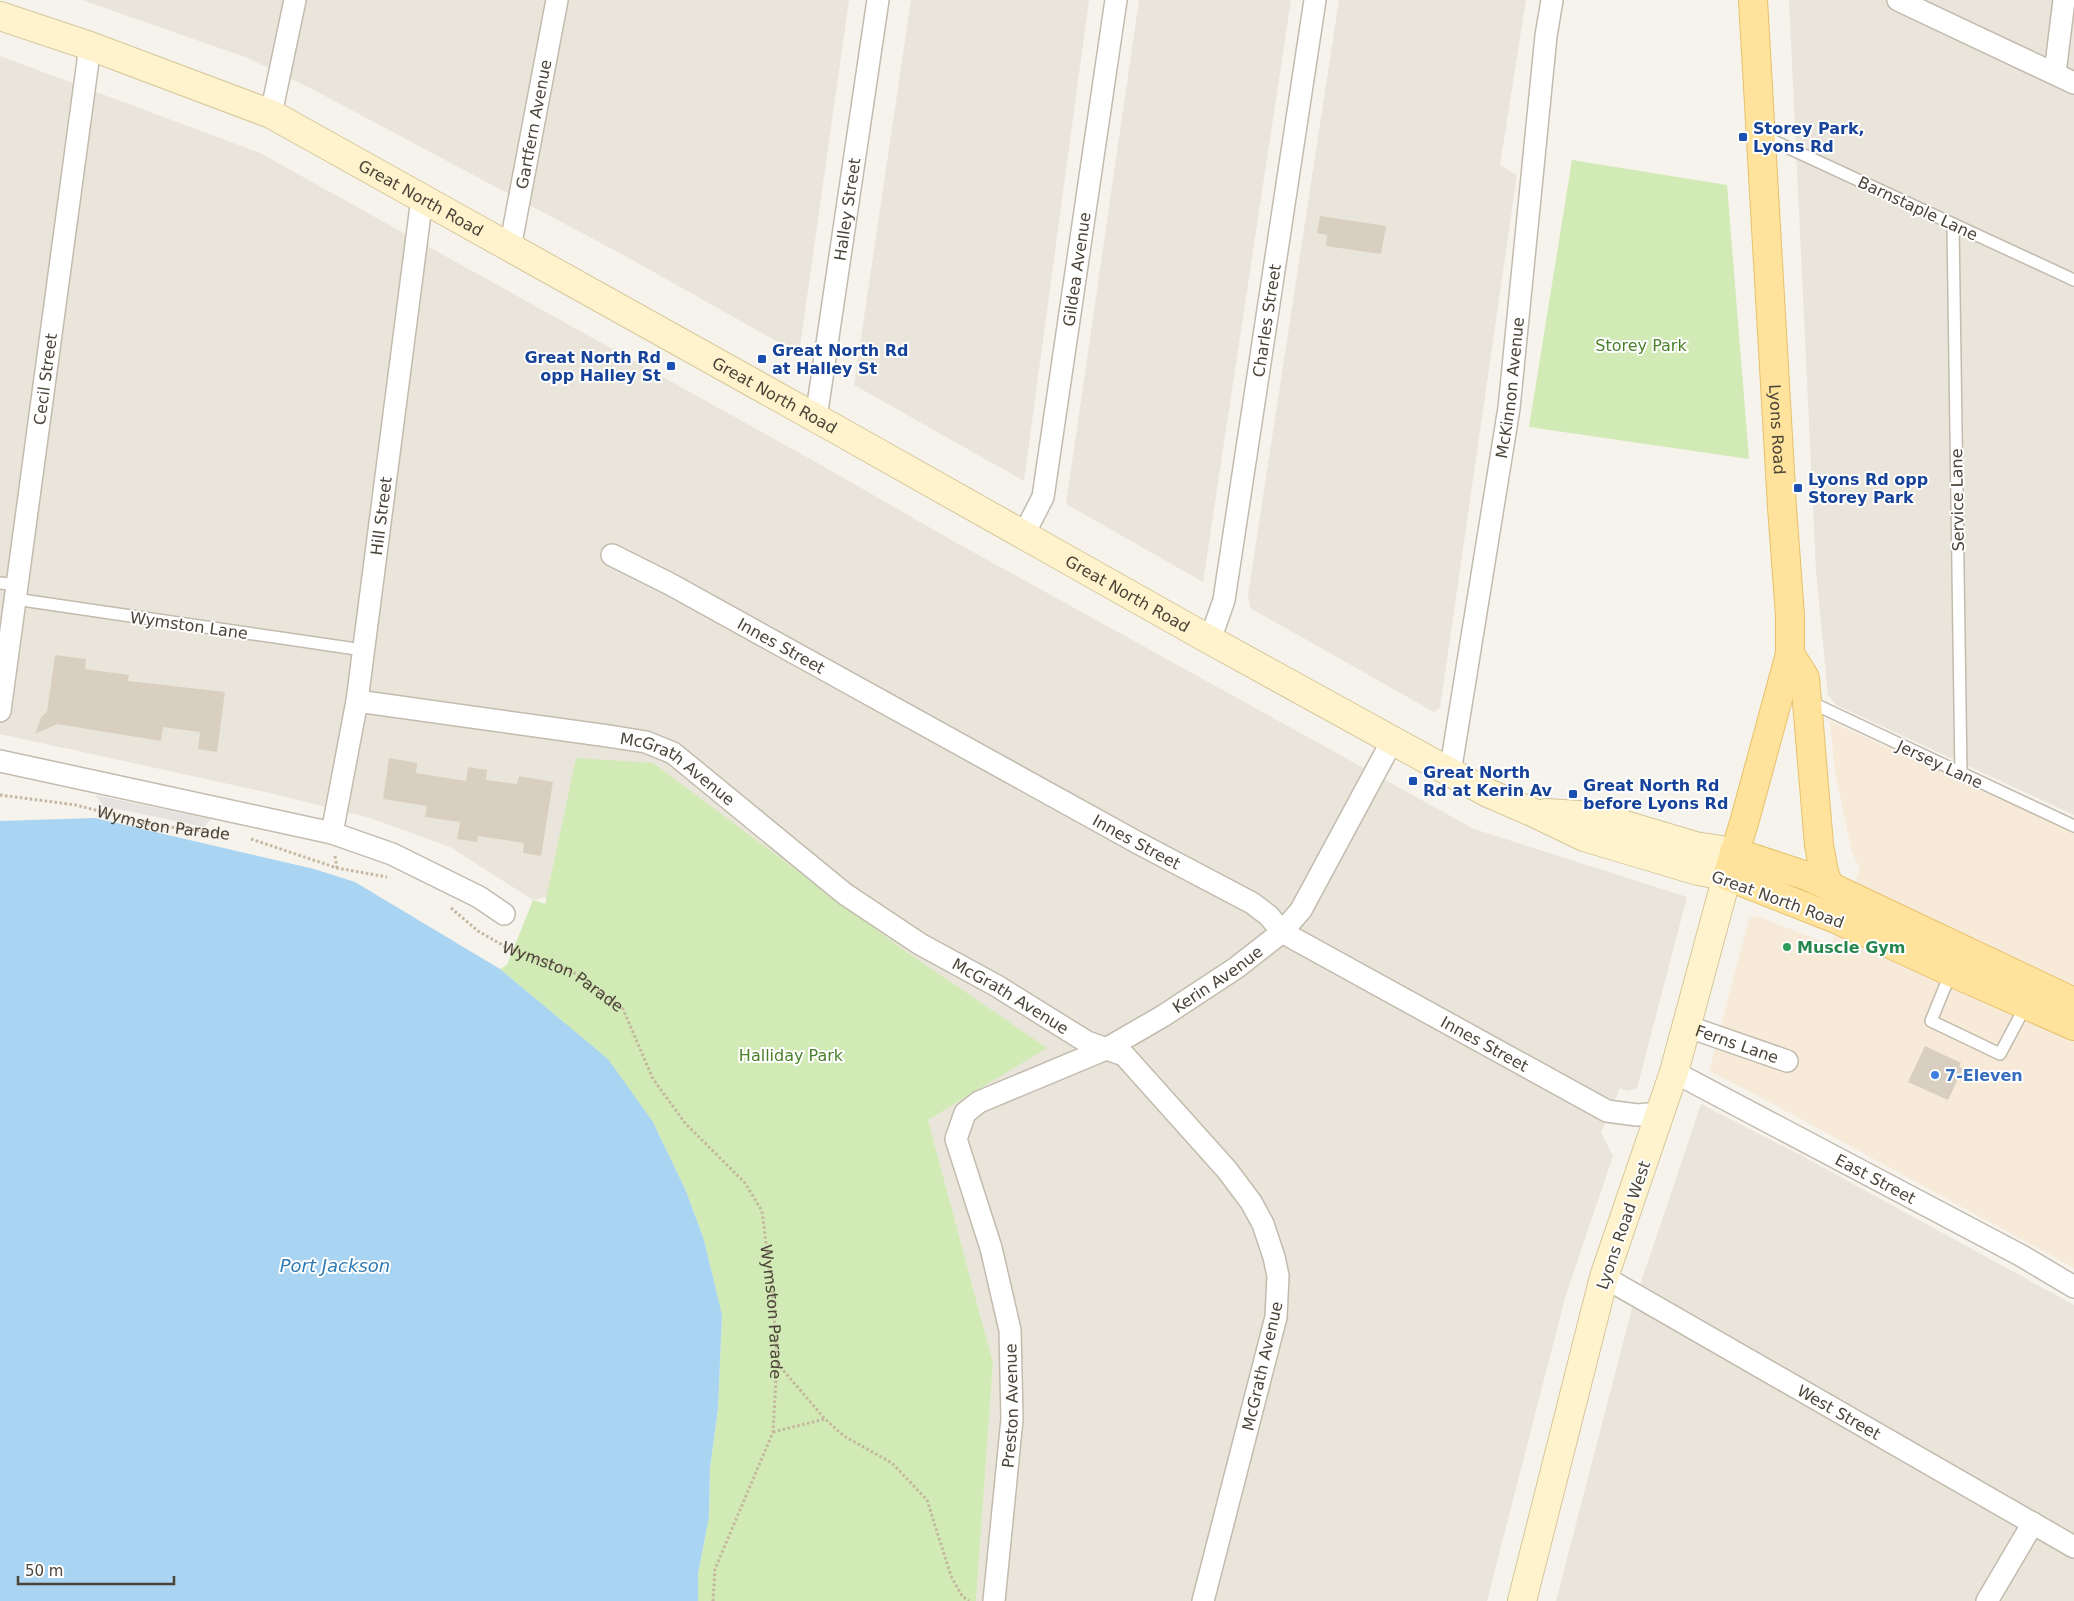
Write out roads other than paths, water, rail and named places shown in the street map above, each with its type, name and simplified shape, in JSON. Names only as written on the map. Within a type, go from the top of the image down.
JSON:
[{"type":"main road","name":"Lyons Road","points":[[1730,864],[1744,823],[1790,654],[1790,616],[1752,0]]},
{"type":"main road","name":"Great North Road","points":[[0,16],[90,46],[271,114],[1210,640],[1488,793],[1532,812],[1594,816],[1695,846],[1836,918],[1957,960]]},
{"type":"main road","points":[[1790,654],[1805,678],[1819,846],[1829,886]]},
{"type":"main road","name":"Great North Road","points":[[1730,864],[1807,876],[1829,886],[1957,960],[2031,994],[2074,1026]]},
{"type":"main road","name":"Lyons Road West","points":[[1522,1601],[1604,1277],[1674,1072],[1730,864]]},
{"type":"main road","name":"Great North Road","points":[[2031,994],[2074,1002]]},
{"type":"street","points":[[271,114],[295,0]]},
{"type":"street","name":"Gartfern Avenue","points":[[510,248],[557,0]]},
{"type":"street","name":"Halley Street","points":[[816,418],[878,0]]},
{"type":"street","name":"Gildea Avenue","points":[[1024,536],[1043,496],[1116,0]]},
{"type":"street","name":"Charles Street","points":[[1210,640],[1224,600],[1315,0]]},
{"type":"street","name":"McKinnon Avenue","points":[[1450,773],[1509,408],[1546,36],[1552,0]]},
{"type":"street","points":[[1898,0],[2074,83]]},
{"type":"street","points":[[2055,73],[2064,0]]},
{"type":"street","name":"Cecil Street","points":[[0,711],[10,589],[90,46]]},
{"type":"street","name":"Hill Street","points":[[332,833],[357,701],[422,198]]},
{"type":"street","name":"Innes Street","points":[[612,556],[678,589],[1252,903],[1269,916],[1282,932],[1607,1111],[1637,1115],[1661,1113]]},
{"type":"street","name":"McGrath Avenue","points":[[357,701],[646,742],[673,754],[845,894],[920,944],[997,986],[1087,1042],[1124,1055],[1227,1170],[1251,1202],[1263,1224],[1278,1276],[1278,1297],[1274,1326],[1203,1601]]},
{"type":"street","name":"Kerin Avenue","points":[[959,1127],[965,1113],[979,1102],[1106,1049],[1163,1016],[1236,968],[1282,932],[1301,910],[1392,740]]},
{"type":"street","name":"Wymston Parade","points":[[0,761],[332,833],[392,854],[479,897],[504,914]]},
{"type":"street","name":"Ferns Lane","points":[[1686,1026],[1788,1060]]},
{"type":"street","name":"East Street","points":[[1674,1072],[2022,1256],[2074,1287]]},
{"type":"street","name":"Preston Avenue","points":[[959,1127],[956,1139],[958,1150],[991,1248],[1010,1330],[1012,1419],[994,1601]]},
{"type":"street","name":"West Street","points":[[1604,1277],[2074,1547]]},
{"type":"street","points":[[1987,1601],[2033,1523]]},
{"type":"lane","name":"Barnstaple Lane","points":[[1761,135],[2074,280]]},
{"type":"lane","name":"Service Lane","points":[[1953,224],[1962,774]]},
{"type":"lane","name":"Wymston Lane","points":[[10,589],[363,650]]},
{"type":"lane","name":"Jersey Lane","points":[[1807,700],[2074,826]]},
{"type":"lane","points":[[1957,960],[1931,1021],[2000,1054],[2031,994]]},
{"type":"water","name":"Port Jackson","points":[[95,818],[314,869],[355,882],[500,969],[608,1059],[653,1122],[686,1191],[704,1240],[722,1315],[718,1409],[710,1468],[709,1517],[698,1574],[698,1601],[0,1601],[0,821]]},
{"type":"place","name":"Storey Park, Lyons Rd","points":[[1743,137]]},
{"type":"place","name":"Great North Rd at Halley St","points":[[762,359]]},
{"type":"place","name":"Great North Rd opp Halley St","points":[[671,366]]},
{"type":"place","name":"Lyons Rd opp Storey Park","points":[[1798,488]]},
{"type":"place","name":"Great North Rd at Kerin Av","points":[[1413,781]]},
{"type":"place","name":"Great North Rd before Lyons Rd","points":[[1573,794]]},
{"type":"place","name":"Muscle Gym","points":[[1787,947]]},
{"type":"place","name":"7-Eleven","points":[[1935,1075]]},
{"type":"park label","name":"Storey Park","points":[[1641,345]]},
{"type":"park label","name":"Halliday Park","points":[[791,1055]]}]
